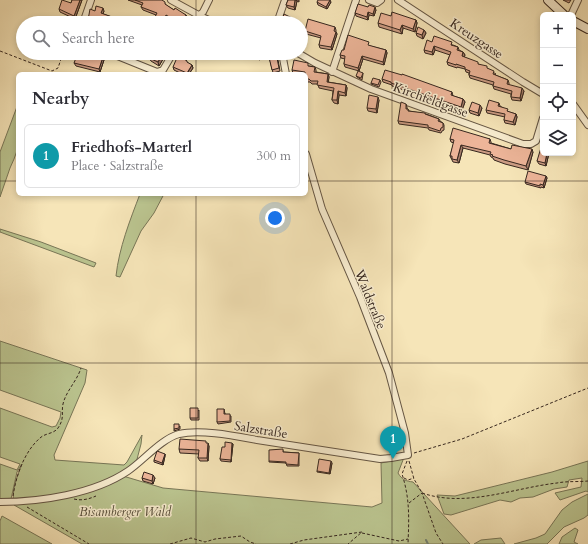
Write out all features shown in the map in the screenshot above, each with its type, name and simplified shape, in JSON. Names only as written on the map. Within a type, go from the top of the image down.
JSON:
[{"type":"main road","points":[[548,0],[561,12]]},
{"type":"main road","points":[[576,22],[588,29]]},
{"type":"street","points":[[85,16],[91,0]]},
{"type":"street","points":[[171,0],[198,16],[204,10],[209,0]]},
{"type":"street","points":[[279,16],[285,0]]},
{"type":"street","points":[[332,72],[356,0]]},
{"type":"street","points":[[368,0],[376,3],[381,0]]},
{"type":"street","name":"Kreuzgasse","points":[[398,0],[540,92]]},
{"type":"street","points":[[572,12],[578,0]]},
{"type":"street","name":"Kirchfeldgasse","points":[[308,59],[332,72],[378,92],[525,145],[536,142],[542,120]]},
{"type":"street","points":[[127,60],[157,72],[162,70],[168,60]]},
{"type":"street","points":[[283,60],[286,72]]},
{"type":"street","points":[[576,108],[588,125]]},
{"type":"street","name":"Waldstraße","points":[[308,161],[322,209],[360,297],[388,373],[405,433],[408,455]]},
{"type":"street","name":"Salzstraße","points":[[0,502],[20,502],[69,494],[97,487],[122,475],[170,438],[191,432],[234,436],[380,458],[408,455]]},
{"type":"path","points":[[0,52],[16,58]]},
{"type":"path","points":[[22,60],[52,71],[58,68],[61,60]]},
{"type":"path","points":[[81,368],[63,405],[63,417],[58,428],[42,436],[32,447],[15,482],[12,498],[36,514],[88,544]]},
{"type":"path","points":[[408,455],[462,439],[588,388]]},
{"type":"path","points":[[408,455],[402,474],[406,482],[409,503],[408,544]]},
{"type":"path","points":[[408,455],[414,478],[422,493],[436,533],[443,544]]},
{"type":"path","points":[[404,478],[408,480],[414,478]]},
{"type":"path","points":[[422,493],[434,498],[460,499],[557,483],[588,481]]},
{"type":"path","points":[[409,503],[422,493]]},
{"type":"path","points":[[69,494],[75,500],[90,499],[96,496]]},
{"type":"path","points":[[290,544],[304,540],[362,532],[399,541],[408,539]]},
{"type":"path","points":[[348,544],[362,532]]},
{"type":"path","points":[[170,544],[191,538],[205,542],[215,539],[241,536],[256,544]]},
{"type":"green space","points":[[16,109],[16,154],[0,197],[0,152]]},
{"type":"green space","points":[[139,196],[163,196],[154,213],[141,231],[120,277],[116,276],[117,266],[129,224]]},
{"type":"green space","points":[[0,229],[41,242],[96,263],[94,267],[0,232]]},
{"type":"green space","name":"Bisamberger Wald","points":[[0,341],[87,370],[85,383],[54,455],[55,460],[124,465],[142,435],[136,463],[110,480],[67,497],[123,476],[163,488],[372,507],[382,503],[381,463],[402,459],[403,460],[398,473],[401,477],[404,480],[413,482],[470,544],[82,544],[14,505],[13,494],[16,479],[22,464],[17,472],[11,499],[0,499],[0,464],[17,470],[20,464],[0,457],[0,408],[52,427],[56,426],[61,412],[0,390]]},
{"type":"green space","points":[[588,461],[588,492],[586,491],[560,500],[555,493],[581,487],[582,478],[569,480],[567,487],[554,489],[533,497],[520,498],[511,502],[500,500],[451,515],[444,514],[437,495],[455,496],[552,472]]},
{"type":"green space","points":[[588,494],[588,515],[564,527],[547,544],[514,544],[545,534],[562,510],[572,502]]},
{"type":"green space","points":[[2,516],[52,544],[0,544],[0,521]]},
{"type":"green space","points":[[575,528],[578,530],[574,542],[578,544],[559,544],[562,537]]},
{"type":"green space","points":[[501,538],[505,544],[474,544],[481,540]]},
{"type":"building","points":[[62,0],[71,3],[72,0],[80,0],[74,16],[59,9]]},
{"type":"building","points":[[135,0],[162,0],[174,10],[175,8],[186,15],[156,16],[157,13],[141,7],[143,3]]},
{"type":"building","points":[[288,0],[295,0],[294,7],[286,5]]},
{"type":"building","points":[[318,0],[330,0],[326,7],[317,2]]},
{"type":"building","points":[[358,4],[368,7],[369,5],[375,7],[373,14],[368,12],[367,17],[355,13]]},
{"type":"building","points":[[96,6],[103,8],[101,13],[109,16],[89,16],[90,9],[95,11]]},
{"type":"building","points":[[392,12],[416,20],[413,29],[402,25],[400,30],[378,23],[381,13],[391,16]]},
{"type":"building","points":[[308,19],[335,27],[334,31],[336,32],[331,47],[319,45],[321,36],[308,32]]},
{"type":"building","points":[[418,27],[424,30],[422,35],[416,33]]},
{"type":"building","points":[[348,35],[369,42],[368,45],[386,50],[383,62],[362,56],[358,68],[344,64],[345,56],[340,55],[342,50],[344,50]]},
{"type":"building","points":[[434,36],[452,42],[451,45],[458,47],[457,50],[463,52],[462,56],[478,62],[478,64],[487,66],[487,68],[494,71],[493,74],[508,80],[507,84],[522,88],[520,98],[511,97],[512,91],[493,86],[494,82],[469,75],[470,71],[465,69],[465,67],[447,62],[451,52],[434,46],[432,52],[424,50],[427,40],[432,42]]},
{"type":"building","points":[[75,60],[102,60],[99,69],[74,63]]},
{"type":"building","points":[[176,60],[186,60],[192,65],[188,72],[173,67]]},
{"type":"building","points":[[270,60],[277,60],[279,68],[272,70]]},
{"type":"building","points":[[294,60],[308,63],[308,66],[315,67],[314,72],[328,74],[327,82],[346,85],[345,93],[338,91],[337,100],[332,100],[334,88],[317,85],[318,81],[311,81],[308,79],[308,72],[292,70]]},
{"type":"building","points":[[385,70],[402,74],[452,92],[451,95],[463,99],[461,107],[382,79]]},
{"type":"building","points":[[358,71],[363,73],[361,78],[356,76]]},
{"type":"building","points":[[373,78],[380,80],[378,85],[371,83]]},
{"type":"building","points":[[369,95],[378,97],[376,109],[367,108]]},
{"type":"building","points":[[489,100],[499,103],[498,106],[508,109],[507,111],[516,114],[513,122],[504,120],[505,114],[486,110]]},
{"type":"building","points":[[401,102],[406,104],[406,109],[408,109],[408,111],[425,113],[439,119],[438,121],[443,123],[443,127],[440,131],[428,127],[428,125],[398,121]]},
{"type":"building","points":[[472,102],[480,105],[478,113],[469,110]]},
{"type":"building","points":[[453,128],[490,139],[489,143],[511,149],[512,145],[532,149],[526,166],[492,156],[493,155],[490,154],[491,152],[461,145],[457,160],[452,159],[452,156],[450,156],[454,140],[450,139]]},
{"type":"building","points":[[540,151],[540,156],[546,156],[545,163],[537,161]]},
{"type":"building","points":[[528,171],[546,176],[543,185],[540,184],[540,186],[525,182]]},
{"type":"building","points":[[190,408],[198,408],[198,418],[190,418]]},
{"type":"building","points":[[217,409],[224,409],[224,414],[230,414],[230,421],[217,422]]},
{"type":"building","points":[[174,424],[179,424],[179,428],[174,429]]},
{"type":"building","points":[[180,439],[206,441],[206,443],[208,443],[207,458],[198,458],[199,450],[179,449]]},
{"type":"building","points":[[225,442],[232,443],[231,460],[220,459],[222,447],[225,447]]},
{"type":"building","points":[[283,449],[283,452],[299,453],[298,465],[286,464],[286,462],[269,461],[269,450]]},
{"type":"building","points":[[157,451],[165,454],[162,463],[154,460]]},
{"type":"building","points":[[319,459],[331,461],[329,473],[317,471]]},
{"type":"building","points":[[144,472],[153,475],[152,481],[142,478]]},
{"type":"waterway","points":[[426,540],[428,544]]},
{"type":"place","name":"Friedhofs-Marterl","points":[[393,459]]}]
